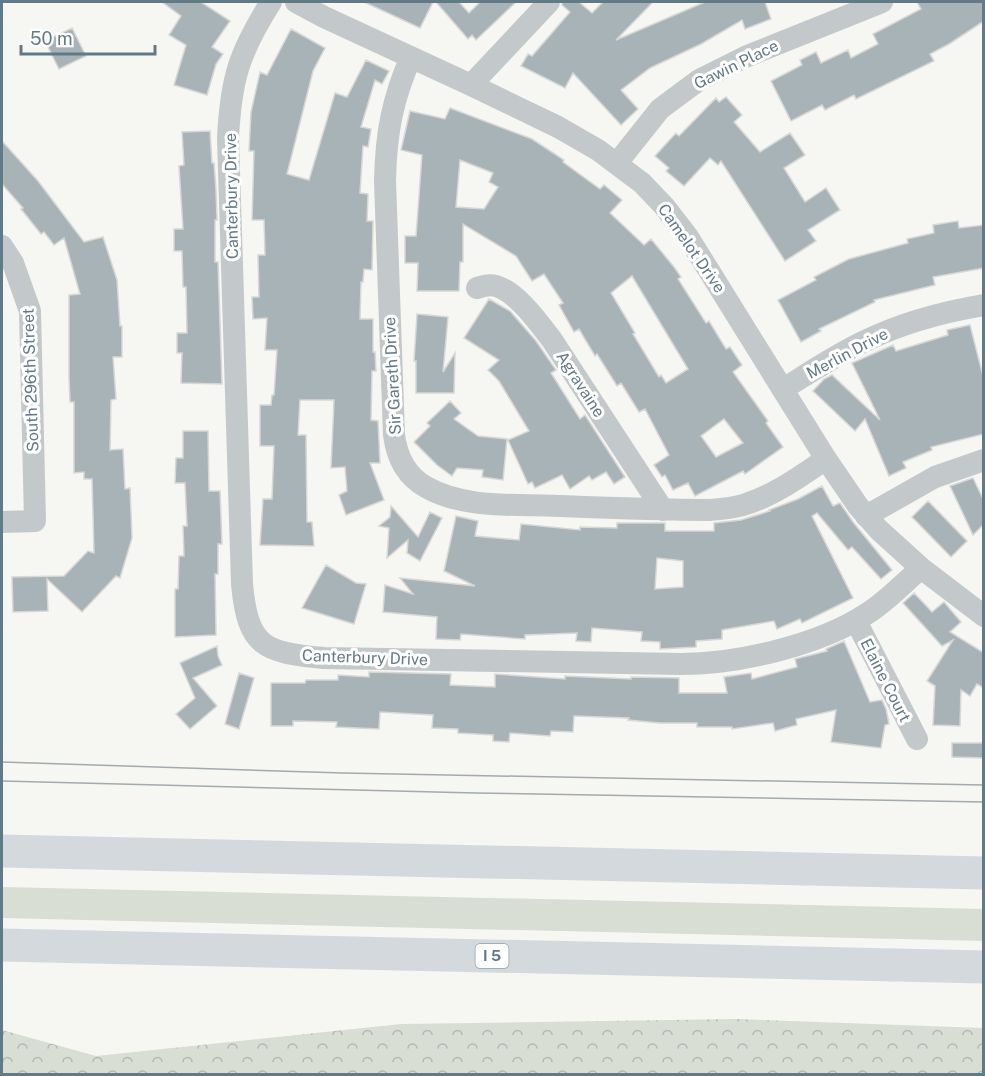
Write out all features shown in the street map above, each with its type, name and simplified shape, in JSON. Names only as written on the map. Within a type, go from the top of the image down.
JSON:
[{"type":"highway","points":[[2,851],[984,873]]},
{"type":"highway","name":"I 5","points":[[2,945],[984,967]]},
{"type":"street","name":"Canterbury Drive","points":[[271,2],[238,62],[231,95],[228,138],[240,564],[246,615],[250,628],[266,646],[278,651],[324,658],[699,664],[730,661],[810,640],[856,621],[883,602],[921,568]]},
{"type":"street","name":"Camelot Drive","points":[[296,2],[331,9],[411,57],[558,127],[617,163],[652,192],[688,237],[826,459],[866,516],[921,568],[984,616]]},
{"type":"street","points":[[471,85],[549,2]]},
{"type":"street","name":"Gawin Place","points":[[617,163],[660,109],[699,80],[745,57],[882,2]]},
{"type":"street","name":"Sir Gareth Drive","points":[[411,57],[391,112],[385,175],[392,411],[395,444],[402,465],[410,475],[426,488],[462,499],[490,503],[710,510],[742,506],[781,489],[826,459]]},
{"type":"street","name":"South 296th Street","points":[[2,246],[13,263],[30,311],[35,521],[2,522]]},
{"type":"street","name":"Agravaine","points":[[477,288],[491,285],[503,289],[537,321],[552,340],[663,510]]},
{"type":"street","name":"Merlin Drive","points":[[783,389],[852,348],[883,333],[929,316],[984,305]]},
{"type":"street","points":[[866,516],[936,477],[984,460]]},
{"type":"street","name":"Elaine Court","points":[[856,621],[917,739]]},
{"type":"green space","points":[[2,887],[983,909],[983,941],[2,918]]},
{"type":"green space","points":[[737,1019],[983,1028],[983,1074],[2,1074],[2,1030],[96,1056],[401,1024]]},
{"type":"building","points":[[162,2],[201,2],[230,21],[212,47],[223,54],[216,64],[207,95],[174,85],[186,45],[169,35],[181,16]]},
{"type":"building","points":[[364,2],[433,2],[420,28]]},
{"type":"building","points":[[436,2],[459,2],[469,13],[480,2],[516,2],[476,40],[472,35],[468,39]]},
{"type":"building","points":[[562,2],[579,2],[592,13],[603,2],[653,2],[616,40],[705,2],[765,2],[771,19],[745,29],[742,20],[701,44],[650,68],[621,90],[638,109],[621,125],[573,73],[565,88],[521,66],[528,54],[532,56],[570,12],[562,5]]},
{"type":"building","points":[[917,2],[984,2],[984,21],[930,54],[934,61],[856,99],[854,95],[825,110],[822,105],[791,121],[771,81],[802,65],[800,60],[816,52],[821,63],[848,50],[851,58],[878,44],[873,34],[921,9]]},
{"type":"building","points":[[72,28],[86,56],[59,69],[45,41]]},
{"type":"building","points":[[291,29],[325,48],[313,71],[287,174],[309,180],[335,93],[347,97],[366,60],[389,71],[382,84],[375,80],[361,127],[371,129],[368,147],[363,146],[360,193],[368,194],[367,221],[373,221],[372,270],[364,269],[363,282],[361,282],[360,319],[373,319],[373,352],[375,352],[376,371],[372,371],[371,420],[378,421],[380,463],[370,463],[384,500],[346,515],[339,495],[347,491],[345,467],[331,468],[334,400],[300,400],[298,435],[306,435],[307,522],[312,522],[314,546],[260,545],[263,499],[272,499],[274,446],[260,446],[260,405],[271,405],[272,395],[274,395],[277,350],[265,350],[267,318],[253,319],[252,297],[259,297],[258,255],[265,255],[264,220],[252,220],[254,151],[249,151],[251,112],[260,72],[267,75]]},
{"type":"building","points":[[726,97],[742,115],[734,122],[760,152],[790,133],[805,155],[784,168],[805,202],[826,188],[840,210],[808,230],[816,241],[785,261],[721,161],[718,165],[710,158],[684,186],[666,171],[669,168],[655,156],[676,133],[679,136],[716,98],[719,102]]},
{"type":"building","points":[[450,108],[532,139],[564,160],[563,162],[600,189],[604,185],[622,200],[610,213],[644,245],[651,239],[674,267],[681,277],[678,279],[706,323],[709,321],[726,349],[730,347],[742,365],[733,372],[768,421],[766,423],[783,447],[745,474],[743,471],[695,496],[688,483],[673,490],[665,475],[662,477],[654,465],[669,455],[645,409],[639,412],[621,383],[617,386],[597,354],[595,356],[579,329],[574,332],[559,305],[563,303],[544,274],[532,281],[516,256],[463,224],[463,262],[460,262],[459,291],[417,291],[418,263],[405,263],[405,236],[416,236],[422,155],[401,150],[410,111],[445,119]],"holes":[[[460,160],[493,173],[489,182],[498,187],[484,209],[456,207]],[[632,276],[688,369],[666,383],[661,375],[659,377],[611,293]],[[724,419],[743,443],[716,457],[701,436]]]},
{"type":"building","points":[[210,131],[216,190],[215,262],[218,262],[222,384],[181,383],[182,353],[177,353],[177,333],[187,333],[186,287],[183,287],[182,251],[174,251],[174,229],[183,229],[179,166],[184,165],[182,132]]},
{"type":"building","points":[[2,141],[38,181],[84,242],[103,237],[117,280],[120,326],[122,326],[122,357],[113,357],[116,399],[111,400],[110,450],[123,449],[125,489],[130,488],[132,538],[120,578],[116,576],[82,612],[47,579],[48,611],[13,612],[12,577],[64,576],[88,551],[94,553],[92,479],[84,479],[84,472],[74,473],[74,402],[70,402],[69,295],[80,294],[64,238],[54,245],[44,232],[41,234],[2,184]]},
{"type":"building","points":[[958,221],[959,228],[984,225],[984,268],[933,277],[935,285],[874,300],[875,302],[819,329],[821,331],[801,342],[778,300],[816,280],[814,277],[849,259],[908,243],[907,239],[934,233],[933,225]]},
{"type":"building","points":[[489,299],[510,311],[536,341],[556,370],[551,373],[580,419],[585,415],[625,477],[614,484],[606,472],[592,480],[589,476],[570,489],[562,475],[535,488],[532,482],[528,484],[508,440],[529,431],[499,381],[488,370],[499,360],[464,338]]},
{"type":"building","points":[[417,314],[448,317],[443,372],[455,353],[454,393],[416,393],[416,361],[414,361]]},
{"type":"building","points":[[970,325],[984,380],[984,434],[931,447],[932,450],[903,462],[906,468],[889,476],[865,419],[855,431],[813,391],[824,379],[832,375],[880,420],[852,363],[893,345],[896,351],[948,335],[947,330]]},
{"type":"building","points":[[450,401],[461,413],[454,419],[478,436],[507,439],[503,480],[482,477],[483,470],[457,468],[452,476],[437,465],[414,442],[430,426],[427,423]]},
{"type":"building","points":[[183,431],[208,431],[209,491],[220,491],[222,544],[218,544],[218,574],[215,574],[216,635],[175,637],[175,589],[178,589],[179,556],[184,556],[183,526],[187,526],[185,483],[175,483],[176,458],[183,458]]},
{"type":"building","points":[[973,478],[984,501],[984,524],[973,535],[950,486]]},
{"type":"building","points":[[822,486],[833,506],[840,503],[892,570],[881,579],[852,547],[848,550],[817,513],[812,516],[853,598],[802,623],[800,619],[777,629],[774,621],[722,630],[722,639],[696,641],[696,647],[660,649],[660,642],[641,641],[642,632],[592,628],[591,642],[576,641],[577,633],[525,635],[525,639],[461,634],[460,640],[436,639],[437,617],[383,612],[385,585],[413,594],[400,578],[475,586],[444,571],[456,516],[478,521],[475,536],[519,540],[521,524],[580,530],[580,527],[617,528],[617,523],[665,523],[665,531],[714,531],[714,523],[741,520],[798,499]],"holes":[[[657,558],[683,561],[683,587],[655,589]]]},
{"type":"building","points":[[928,501],[967,541],[951,557],[912,517]]},
{"type":"building","points":[[391,506],[418,537],[430,512],[442,518],[420,561],[407,553],[408,540],[387,558],[389,528],[379,526],[390,517]]},
{"type":"building","points":[[326,565],[356,583],[366,584],[354,624],[302,608]]},
{"type":"building","points":[[914,593],[932,612],[944,602],[961,622],[950,632],[984,653],[984,688],[977,684],[970,696],[961,690],[960,726],[933,725],[935,686],[927,681],[953,640],[942,646],[903,603]]},
{"type":"building","points":[[844,641],[870,702],[882,700],[886,709],[889,724],[885,725],[881,748],[831,742],[836,710],[796,719],[797,725],[775,731],[773,723],[732,729],[732,727],[697,727],[697,723],[660,723],[628,720],[629,718],[574,716],[573,732],[551,731],[550,736],[510,733],[509,742],[493,741],[493,735],[458,733],[458,729],[432,728],[433,715],[380,712],[379,729],[336,727],[337,722],[293,721],[293,726],[271,726],[271,683],[338,680],[338,675],[369,677],[369,672],[451,674],[450,685],[495,687],[495,674],[565,679],[565,676],[631,679],[631,677],[679,678],[679,693],[727,693],[724,677],[751,673],[752,679],[797,667],[795,659],[827,651],[826,649]]},
{"type":"building","points":[[217,646],[222,665],[193,678],[217,706],[190,729],[176,714],[195,698],[180,663]]},
{"type":"building","points":[[239,673],[254,678],[239,729],[225,724]]},
{"type":"building","points":[[952,743],[984,743],[984,758],[952,757]]},
{"type":"tram line","points":[[2,762],[343,773],[984,785]]},
{"type":"tram line","points":[[2,781],[476,793],[984,802]]}]
